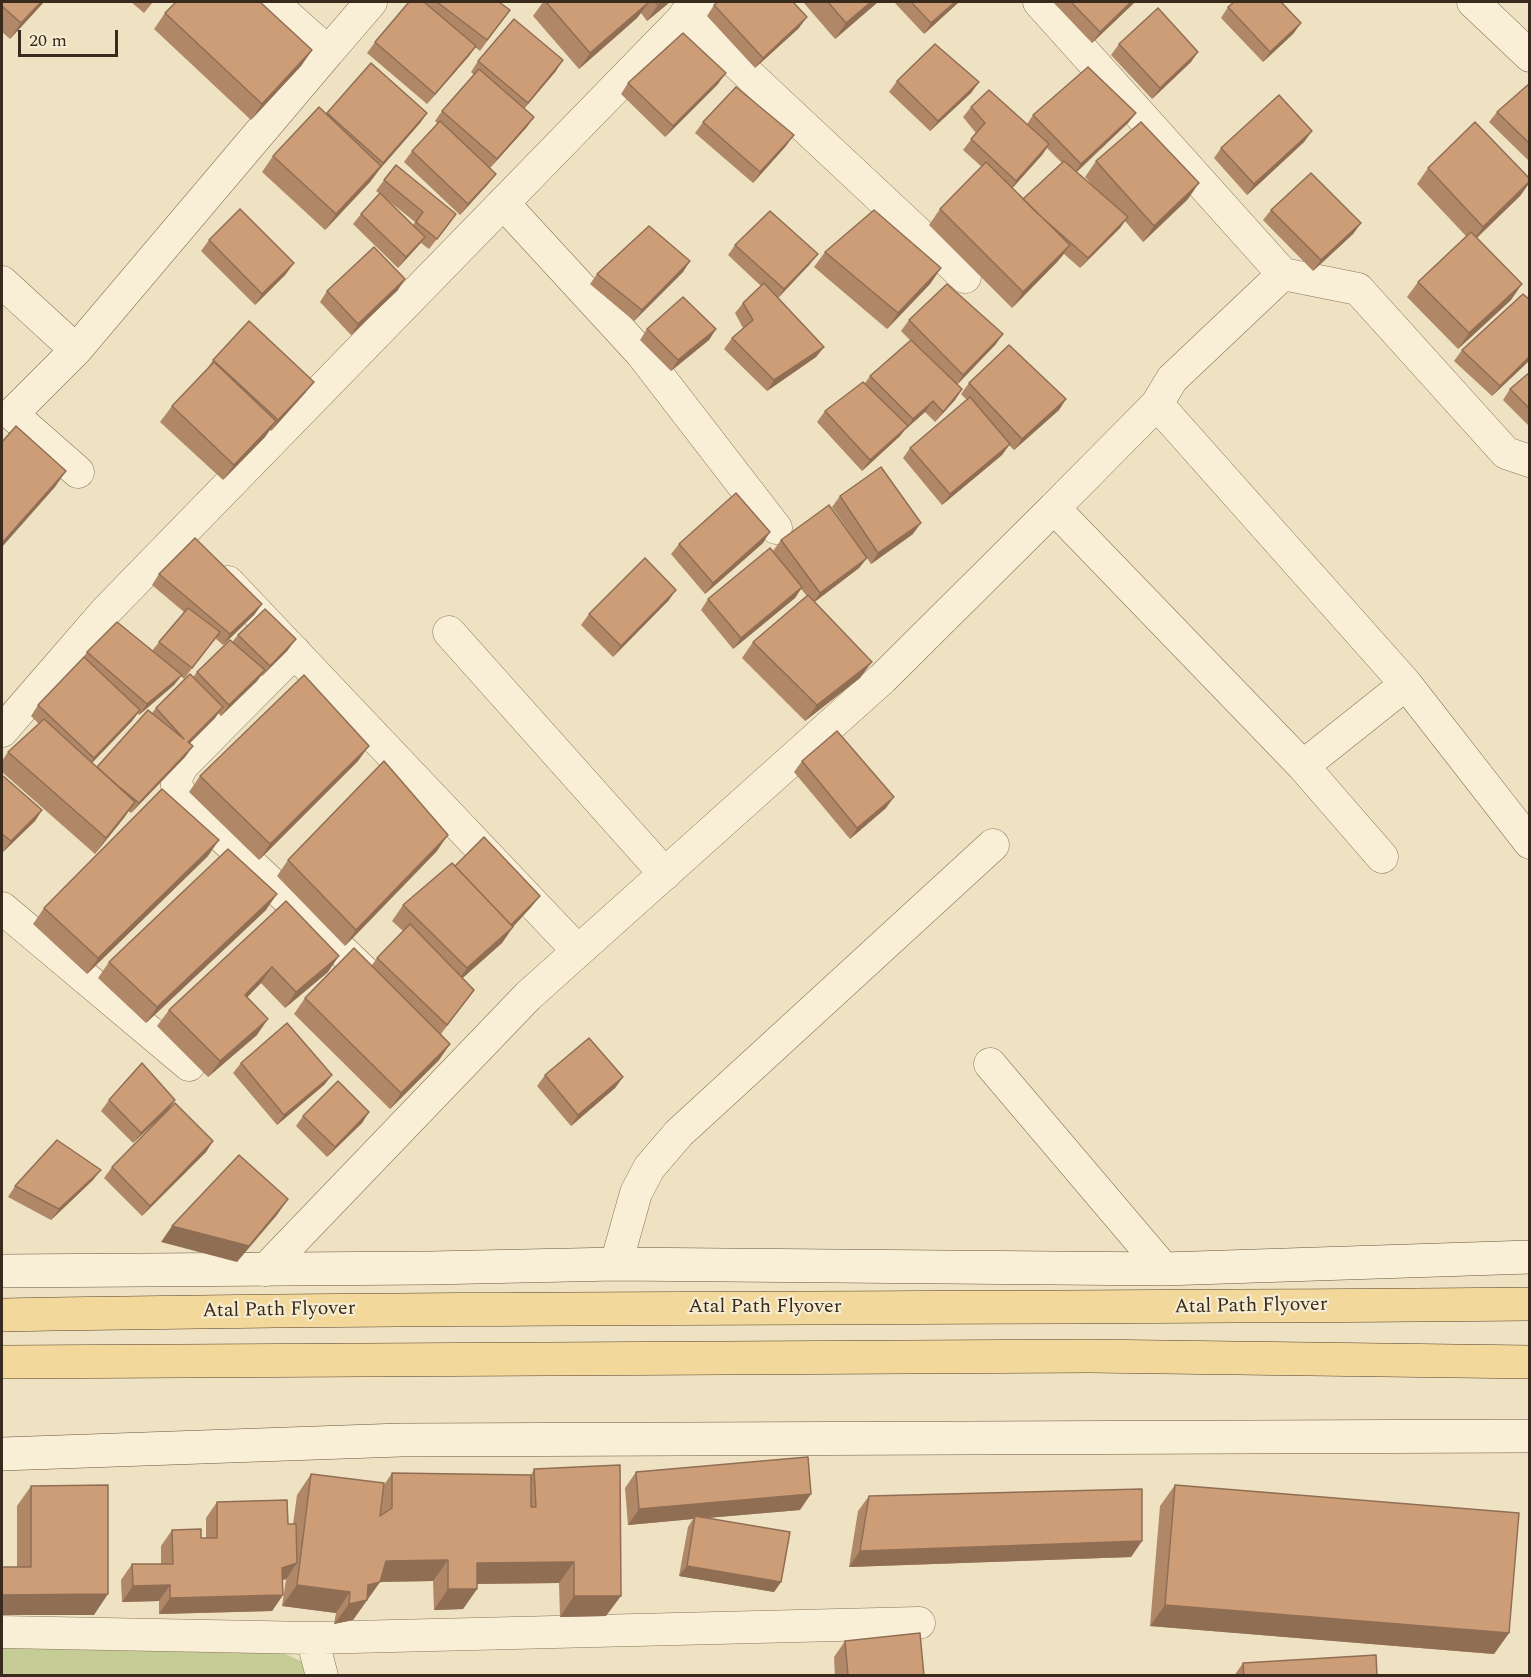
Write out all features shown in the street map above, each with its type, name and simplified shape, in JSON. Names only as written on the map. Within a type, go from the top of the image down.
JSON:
[{"type":"main road","name":"Atal Path Flyover","points":[[2,1315],[348,1309],[1173,1308],[1530,1304]]},
{"type":"main road","points":[[2,1362],[1089,1356],[1530,1362]]},
{"type":"street","points":[[272,2],[328,52]]},
{"type":"street","points":[[78,472],[12,414],[76,350],[371,2]]},
{"type":"street","points":[[1039,2],[1283,274],[1358,289],[1506,453],[1530,461]]},
{"type":"street","points":[[1473,2],[1530,56]]},
{"type":"street","points":[[2,731],[106,611],[196,547],[503,203],[692,8],[965,277]]},
{"type":"street","points":[[503,203],[641,353],[776,528]]},
{"type":"street","points":[[265,1270],[528,996],[883,678],[1157,404],[1172,379],[1283,274]]},
{"type":"street","points":[[2,282],[76,350]]},
{"type":"street","points":[[1157,404],[1406,684],[1530,843]]},
{"type":"street","points":[[1054,508],[1303,766],[1382,857]]},
{"type":"street","points":[[196,547],[578,951]]},
{"type":"street","points":[[448,632],[665,874]]},
{"type":"street","points":[[295,652],[183,765],[176,774],[177,789],[192,808],[395,1001]]},
{"type":"street","points":[[1303,766],[1406,684]]},
{"type":"street","points":[[616,1264],[636,1193],[649,1168],[679,1133],[993,845]]},
{"type":"street","points":[[2,908],[189,1065]]},
{"type":"street","points":[[437,1041],[462,1065]]},
{"type":"street","points":[[990,1064],[1164,1269]]},
{"type":"street","points":[[2,1271],[265,1270],[616,1264],[1164,1269],[1530,1257]]},
{"type":"street","points":[[2,1454],[413,1440],[1530,1436]]},
{"type":"street","points":[[2,1632],[312,1638],[919,1623]]},
{"type":"street","points":[[312,1638],[322,1676]]},
{"type":"green space","points":[[2,1643],[277,1650],[305,1663],[308,1676],[2,1676]]},
{"type":"building","points":[[2,2],[41,2],[21,23],[2,6]]},
{"type":"building","points":[[176,2],[260,2],[312,50],[262,104],[165,13]]},
{"type":"building","points":[[409,2],[424,2],[476,46],[435,94],[375,42]]},
{"type":"building","points":[[437,2],[499,2],[510,10],[487,40]]},
{"type":"building","points":[[546,2],[649,2],[590,53]]},
{"type":"building","points":[[718,2],[793,2],[807,17],[763,58],[714,5]]},
{"type":"building","points":[[828,2],[871,2],[846,23]]},
{"type":"building","points":[[911,2],[955,2],[931,23]]},
{"type":"building","points":[[1071,2],[1131,2],[1100,32]]},
{"type":"building","points":[[1234,2],[1281,2],[1301,23],[1270,52],[1228,7]]},
{"type":"building","points":[[1158,8],[1198,52],[1160,88],[1119,44]]},
{"type":"building","points":[[514,19],[563,60],[528,103],[478,61]]},
{"type":"building","points":[[683,33],[726,73],[673,126],[628,83]]},
{"type":"building","points":[[935,44],[979,82],[938,121],[897,81]]},
{"type":"building","points":[[371,63],[427,113],[383,163],[327,113]]},
{"type":"building","points":[[1088,67],[1136,113],[1081,164],[1033,115]]},
{"type":"building","points":[[479,69],[534,117],[497,159],[442,111]]},
{"type":"building","points":[[1530,83],[1530,144],[1497,112]]},
{"type":"building","points":[[736,87],[794,135],[760,172],[703,122]]},
{"type":"building","points":[[989,90],[1049,144],[1016,181],[971,139],[985,123],[971,107]]},
{"type":"building","points":[[1279,95],[1312,131],[1254,184],[1221,148]]},
{"type":"building","points":[[319,107],[381,166],[336,214],[273,156]]},
{"type":"building","points":[[440,121],[496,174],[468,204],[412,151]]},
{"type":"building","points":[[1141,122],[1199,183],[1154,226],[1096,161]]},
{"type":"building","points":[[1475,122],[1530,179],[1483,227],[1428,168]]},
{"type":"building","points":[[1064,161],[1128,217],[1088,258],[1023,199]]},
{"type":"building","points":[[986,162],[1070,245],[1023,292],[940,209]]},
{"type":"building","points":[[396,165],[456,214],[437,239],[416,222],[423,212],[384,180]]},
{"type":"building","points":[[1311,173],[1361,223],[1321,260],[1271,210]]},
{"type":"building","points":[[380,193],[425,237],[406,257],[361,214]]},
{"type":"building","points":[[240,209],[294,263],[262,294],[209,240]]},
{"type":"building","points":[[874,210],[941,268],[898,313],[825,252]]},
{"type":"building","points":[[770,211],[818,254],[784,289],[735,245]]},
{"type":"building","points":[[649,226],[690,261],[642,310],[597,274]]},
{"type":"building","points":[[1471,232],[1522,284],[1469,333],[1418,282]]},
{"type":"building","points":[[374,247],[405,279],[358,324],[327,291]]},
{"type":"building","points":[[764,283],[824,347],[774,380],[732,338],[753,320],[743,303]]},
{"type":"building","points":[[947,284],[1003,334],[963,375],[909,320]]},
{"type":"building","points":[[1523,294],[1530,300],[1530,356],[1500,386],[1462,350]]},
{"type":"building","points":[[683,297],[716,329],[678,360],[647,329]]},
{"type":"building","points":[[249,321],[314,382],[278,420],[213,360]]},
{"type":"building","points":[[911,340],[962,389],[943,412],[933,401],[913,419],[870,376]]},
{"type":"building","points":[[1009,345],[1066,399],[1022,439],[969,383]]},
{"type":"building","points":[[214,362],[276,421],[234,465],[172,406]]},
{"type":"building","points":[[1530,372],[1530,409],[1510,389]]},
{"type":"building","points":[[863,382],[908,426],[870,460],[825,411]]},
{"type":"building","points":[[970,397],[1010,444],[950,494],[910,448]]},
{"type":"building","points":[[16,426],[66,471],[2,543],[2,442]]},
{"type":"building","points":[[881,467],[921,523],[878,553],[840,496]]},
{"type":"building","points":[[736,493],[770,532],[713,583],[679,544]]},
{"type":"building","points":[[829,505],[867,558],[820,593],[781,540]]},
{"type":"building","points":[[195,538],[262,604],[230,634],[159,574]]},
{"type":"building","points":[[770,548],[802,587],[741,638],[708,599]]},
{"type":"building","points":[[645,558],[676,590],[621,646],[589,614]]},
{"type":"building","points":[[808,595],[872,662],[817,705],[753,642]]},
{"type":"building","points":[[188,608],[220,632],[192,668],[159,642]]},
{"type":"building","points":[[265,609],[296,639],[270,666],[238,635]]},
{"type":"building","points":[[117,622],[182,675],[147,704],[87,652]]},
{"type":"building","points":[[230,640],[265,670],[229,705],[197,672]]},
{"type":"building","points":[[84,657],[140,710],[94,758],[38,705]]},
{"type":"building","points":[[190,674],[223,707],[188,742],[193,746],[139,803],[97,767],[148,710],[184,739],[156,708]]},
{"type":"building","points":[[304,675],[369,746],[270,844],[200,776]]},
{"type":"building","points":[[44,719],[135,802],[106,838],[8,752]]},
{"type":"building","points":[[837,731],[894,797],[857,828],[802,761]]},
{"type":"building","points":[[384,761],[448,835],[356,930],[288,860]]},
{"type":"building","points":[[2,775],[42,810],[11,841],[2,834]]},
{"type":"building","points":[[162,789],[219,840],[98,958],[44,908]]},
{"type":"building","points":[[484,837],[540,896],[511,925],[455,866]]},
{"type":"building","points":[[228,849],[277,894],[157,1007],[109,962]]},
{"type":"building","points":[[452,863],[513,927],[467,968],[403,905]]},
{"type":"building","points":[[286,901],[339,956],[296,992],[272,967],[245,995],[268,1019],[220,1061],[169,1010]]},
{"type":"building","points":[[410,924],[474,990],[447,1025],[377,958]]},
{"type":"building","points":[[354,948],[450,1044],[401,1093],[305,998]]},
{"type":"building","points":[[287,1023],[332,1075],[284,1115],[241,1063]]},
{"type":"building","points":[[589,1038],[623,1077],[578,1115],[545,1075]]},
{"type":"building","points":[[142,1063],[175,1100],[141,1133],[109,1100]]},
{"type":"building","points":[[338,1081],[369,1112],[335,1147],[303,1116]]},
{"type":"building","points":[[175,1103],[213,1141],[150,1206],[112,1167]]},
{"type":"building","points":[[57,1140],[101,1170],[59,1209],[15,1186]]},
{"type":"building","points":[[239,1155],[288,1199],[249,1246],[172,1226]]},
{"type":"building","points":[[808,1457],[811,1494],[639,1509],[636,1472]]},
{"type":"building","points":[[620,1465],[621,1596],[574,1596],[574,1562],[477,1563],[477,1589],[448,1589],[448,1560],[386,1561],[380,1582],[368,1585],[367,1600],[349,1604],[350,1592],[297,1585],[311,1474],[384,1483],[380,1516],[392,1508],[392,1473],[531,1475],[531,1507],[536,1507],[534,1469]]},
{"type":"building","points":[[108,1485],[108,1594],[2,1595],[2,1567],[31,1567],[31,1486]]},
{"type":"building","points":[[1175,1485],[1519,1513],[1509,1633],[1165,1605]]},
{"type":"building","points":[[1142,1489],[1142,1541],[860,1551],[869,1496]]},
{"type":"building","points":[[287,1500],[288,1524],[296,1524],[297,1563],[282,1568],[283,1595],[170,1598],[170,1585],[133,1586],[132,1564],[173,1564],[172,1530],[201,1529],[201,1538],[217,1538],[217,1502]]},
{"type":"building","points":[[695,1516],[790,1532],[781,1582],[687,1566]]},
{"type":"building","points":[[920,1633],[924,1676],[848,1676],[845,1641]]},
{"type":"building","points":[[1376,1655],[1377,1676],[1244,1676],[1243,1663]]}]
